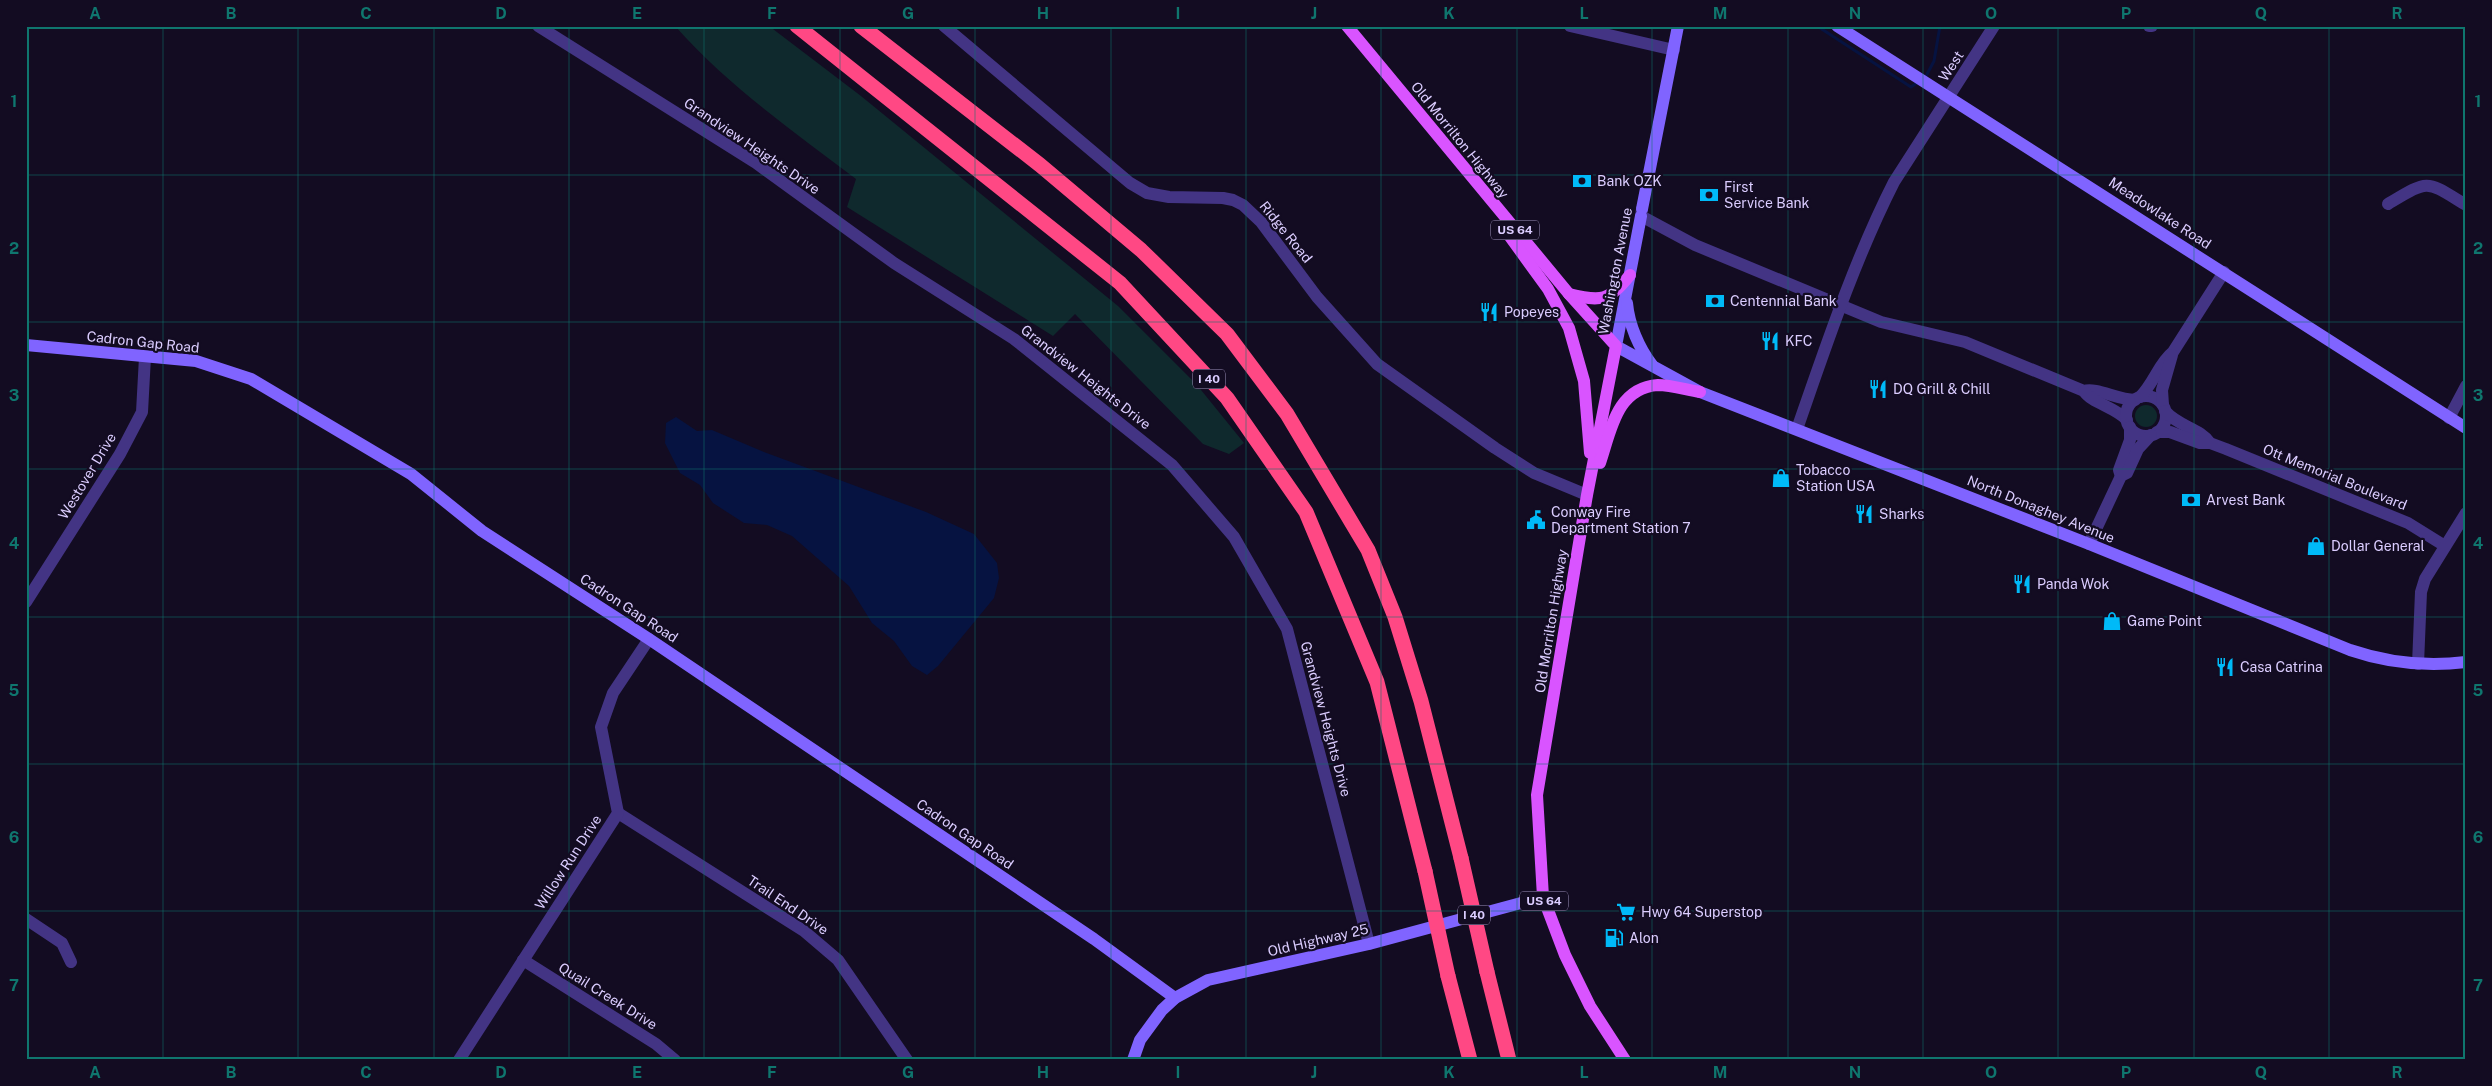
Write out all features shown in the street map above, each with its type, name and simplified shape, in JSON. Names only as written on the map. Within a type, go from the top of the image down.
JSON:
[{"type":"highway","name":"I 40","points":[[797,26],[1120,283],[1227,398],[1306,512],[1377,682],[1470,1060]]},
{"type":"highway","name":"I 40","points":[[861,26],[1040,164],[1141,250],[1227,334],[1287,414],[1368,550],[1395,617],[1421,702],[1461,858],[1509,1060]]},
{"type":"highway","points":[[870,26],[934,84]]},
{"type":"main road","name":"Old Morrilton Highway","points":[[1347,26],[1569,294],[1616,346],[1587,495],[1537,795],[1543,897],[1565,954],[1590,1006],[1624,1060]]},
{"type":"main road","points":[[1462,165],[1521,254],[1548,289],[1569,328],[1584,381],[1590,447],[1587,495]]},
{"type":"main road","points":[[1569,294],[1600,299],[1616,292],[1630,275]]},
{"type":"main road","points":[[1587,495],[1606,446],[1612,422],[1629,395],[1640,388],[1659,385],[1700,392]]},
{"type":"street","name":"Grandview Heights Drive","points":[[538,26],[756,163],[894,263],[1014,338],[1172,465],[1234,537],[1287,629],[1370,944]]},
{"type":"street","name":"Ridge Road","points":[[944,26],[1069,134],[1130,183],[1147,193],[1169,197],[1223,198],[1243,205],[1261,222],[1317,297],[1377,364],[1495,448],[1534,473],[1587,495]]},
{"type":"street","points":[[1570,26],[1674,50]]},
{"type":"street","name":"Washington Avenue","points":[[1616,346],[1678,26]]},
{"type":"street","name":"Meadowlake Road","points":[[1837,26],[2466,428]]},
{"type":"street","name":"West","points":[[1796,429],[1841,305],[1880,208],[1894,182],[1994,26]]},
{"type":"street","points":[[2388,204],[2420,185],[2435,186],[2466,205]]},
{"type":"street","points":[[1641,213],[1695,245],[1881,322],[1965,342],[2084,391],[2088,397],[2118,411],[2140,434],[2154,433]]},
{"type":"street","points":[[2089,544],[2121,476],[2127,473],[2138,449],[2164,424],[2163,386],[2173,352],[2224,272]]},
{"type":"street","points":[[1627,295],[1628,310],[1635,335],[1644,354],[1656,368]]},
{"type":"street","name":"Cadron Gap Road","points":[[26,345],[196,361],[251,379],[411,474],[482,531],[649,639],[1094,939],[1175,998]]},
{"type":"street","name":"North Donaghey Avenue","points":[[1616,346],[1700,392],[2089,544],[2350,650],[2373,658],[2418,664],[2443,665],[2466,662]]},
{"type":"street","points":[[2121,476],[2119,470],[2130,440],[2128,409],[2150,387],[2165,358],[2173,352]]},
{"type":"street","name":"Westover Drive","points":[[26,602],[120,454],[142,412],[145,356]]},
{"type":"street","points":[[2450,418],[2466,386]]},
{"type":"street","points":[[2084,391],[2091,389],[2117,399],[2153,397],[2164,408]]},
{"type":"street","name":"Ott Memorial Boulevard","points":[[2164,408],[2179,424],[2205,435],[2210,443]]},
{"type":"street","name":"Ott Memorial Boulevard","points":[[2154,433],[2170,432],[2200,443],[2210,443],[2408,523],[2445,546]]},
{"type":"street","points":[[2418,664],[2421,592],[2425,579],[2466,513]]},
{"type":"street","name":"Willow Run Drive","points":[[459,1060],[618,812],[601,727],[613,692],[649,639]]},
{"type":"street","name":"Trail End Drive","points":[[618,812],[804,931],[831,954],[838,960],[908,1060]]},
{"type":"street","name":"Old Highway 25","points":[[1133,1060],[1140,1040],[1162,1010],[1175,998],[1208,980],[1370,944],[1543,897]]},
{"type":"street","points":[[26,919],[62,943],[71,962]]},
{"type":"street","name":"Quail Creek Drive","points":[[523,960],[656,1044],[675,1060]]},
{"type":"green space","points":[[675,26],[769,26],[861,96],[1118,306],[1197,385],[1244,443],[1229,454],[1203,444],[1075,314],[1053,336],[847,207],[856,179],[739,88],[695,48]]},
{"type":"green space","points":[[2146,405],[2154,408],[2157,416],[2154,424],[2146,427],[2138,424],[2135,416],[2138,408]]},
{"type":"shaded area","points":[[676,417],[697,431],[712,430],[764,452],[926,512],[974,534],[997,563],[999,578],[994,598],[938,666],[927,675],[912,666],[894,641],[872,623],[849,586],[792,536],[767,525],[744,523],[713,503],[700,485],[680,473],[665,443],[666,423]]},
{"type":"waterway","points":[[1817,26],[1911,87],[1917,83]]},
{"type":"waterway","points":[[1925,78],[1934,61],[1940,26]]},
{"type":"place","name":"Bank OZK","points":[[1582,181]]},
{"type":"place","name":"First Service Bank","points":[[1709,195]]},
{"type":"place","name":"Centennial Bank","points":[[1715,301]]},
{"type":"place","name":"Popeyes","points":[[1489,312]]},
{"type":"place","name":"KFC","points":[[1770,341]]},
{"type":"place","name":"DQ Grill & Chill","points":[[1878,389]]},
{"type":"place","name":"Tobacco Station USA","points":[[1781,478]]},
{"type":"place","name":"Arvest Bank","points":[[2191,500]]},
{"type":"place","name":"Sharks","points":[[1864,514]]},
{"type":"place","name":"Conway Fire Department Station 7","points":[[1536,520]]},
{"type":"place","name":"Dollar General","points":[[2316,546]]},
{"type":"place","name":"Panda Wok","points":[[2022,584]]},
{"type":"place","name":"Game Point","points":[[2112,621]]},
{"type":"place","name":"Casa Catrina","points":[[2225,667]]},
{"type":"place","name":"Hwy 64 Superstop","points":[[1626,912]]},
{"type":"place","name":"Alon","points":[[1614,938]]}]
